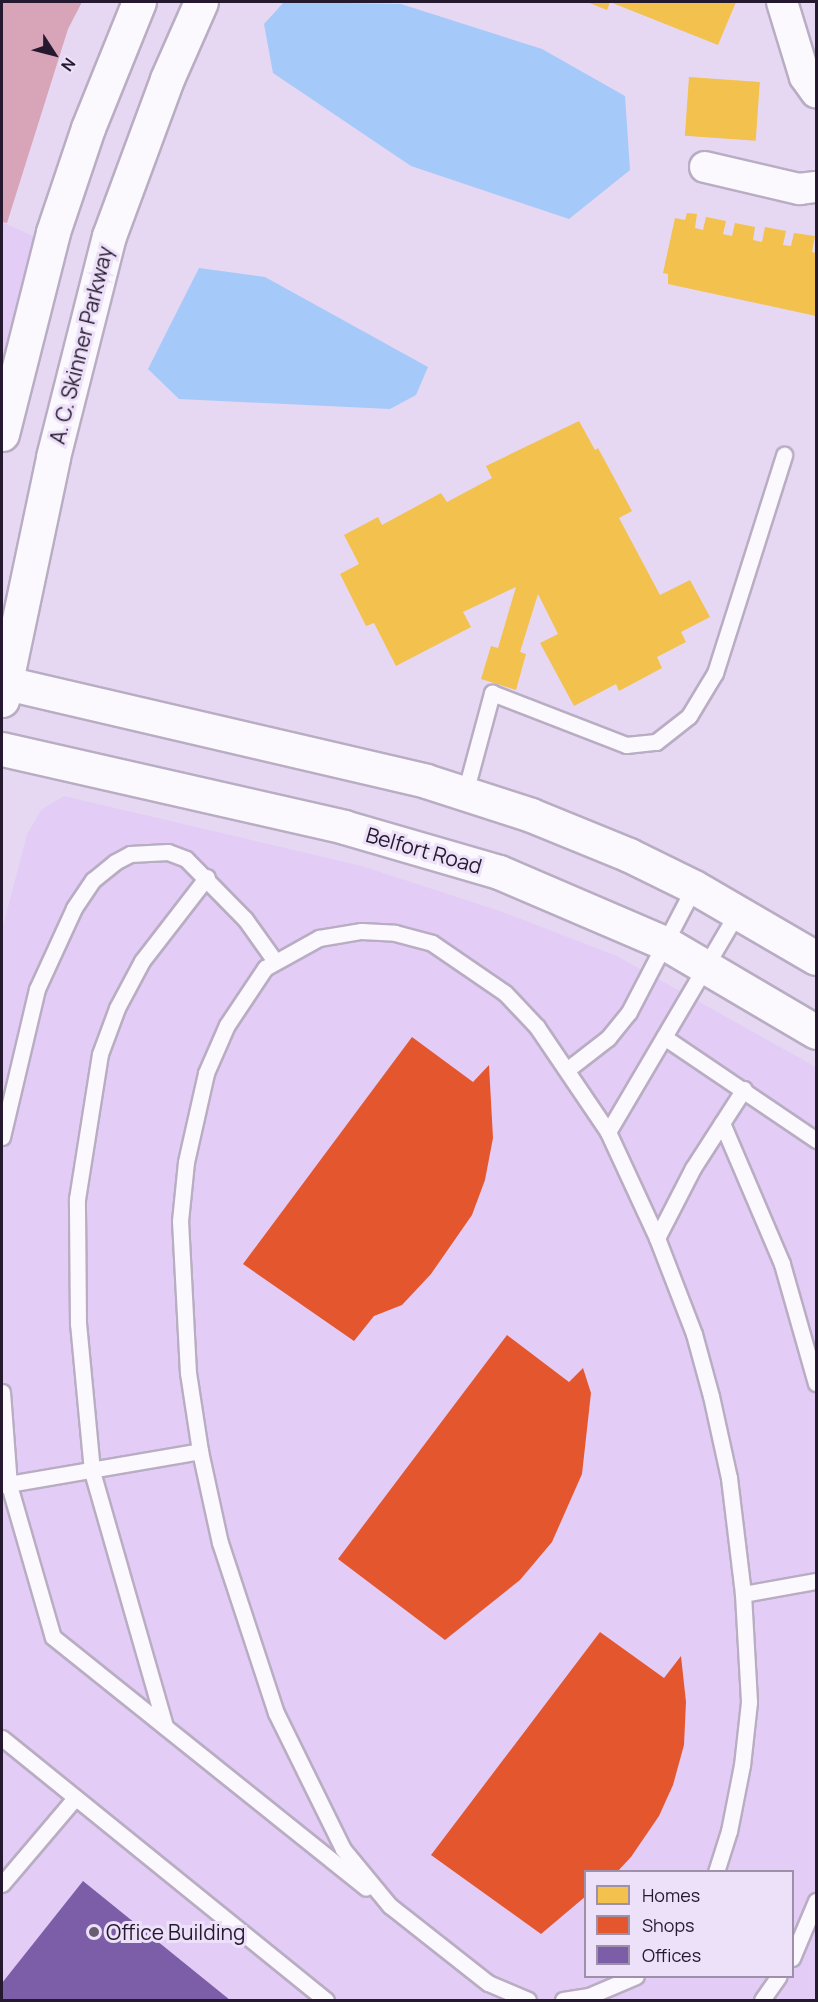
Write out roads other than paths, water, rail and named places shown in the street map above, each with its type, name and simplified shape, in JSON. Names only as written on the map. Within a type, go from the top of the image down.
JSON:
[{"type":"main road","points":[[2,434],[53,231],[88,128],[139,2]]},
{"type":"main road","name":"A. C. Skinner Parkway","points":[[3,689],[53,457],[109,236],[167,79],[201,2]]},
{"type":"main road","points":[[3,689],[426,781],[465,793],[629,855],[738,911],[816,958]]},
{"type":"main road","name":"Belfort Road","points":[[2,749],[344,827],[499,872],[665,943],[707,964],[816,1032]]},
{"type":"street","points":[[782,2],[805,77],[816,92]]},
{"type":"street","points":[[705,167],[799,189],[816,187]]},
{"type":"lane","points":[[465,793],[492,693],[626,745],[656,742],[689,716],[715,673],[784,455]]},
{"type":"lane","points":[[2,1137],[37,989],[74,908],[93,880],[130,854],[168,852],[186,859],[207,877],[275,961]]},
{"type":"lane","points":[[165,1726],[92,1471],[75,1266],[77,1199],[100,1053],[117,1008],[142,961],[207,877]]},
{"type":"lane","points":[[568,1069],[608,1038],[629,1012],[694,887]]},
{"type":"lane","points":[[608,1132],[738,911]]},
{"type":"lane","points":[[390,1906],[343,1849],[276,1713],[220,1543],[200,1451],[188,1373],[180,1221],[186,1162],[206,1073],[227,1025],[265,968],[319,938],[361,931],[395,933],[432,943],[506,993],[568,1069],[608,1132],[657,1238],[694,1334],[711,1396],[729,1478],[743,1594],[749,1702],[742,1765],[729,1831],[717,1870]]},
{"type":"lane","points":[[664,1037],[744,1089],[816,1140]]},
{"type":"lane","points":[[657,1238],[693,1168],[744,1089]]},
{"type":"lane","points":[[722,1123],[782,1264],[816,1383]]},
{"type":"lane","points":[[2,1392],[5,1485],[53,1637],[509,2001]]},
{"type":"lane","points":[[5,1485],[200,1451]]},
{"type":"lane","points":[[743,1594],[816,1581]]},
{"type":"lane","points":[[2,1759],[7,1742],[326,2001]]},
{"type":"lane","points":[[2,1884],[75,1798]]},
{"type":"lane","points":[[794,1953],[816,1901]]},
{"type":"lane","points":[[563,2001],[589,1996],[634,1978]]},
{"type":"lane","points":[[762,2001],[778,1978]]},
{"type":"lane","points":[[488,1983],[528,2001]]},
{"type":"water","points":[[284,2],[401,4],[542,49],[625,96],[630,170],[569,219],[411,166],[273,73],[264,24]]},
{"type":"water","points":[[199,268],[265,277],[428,367],[416,395],[390,409],[179,399],[148,369]]},
{"type":"place","name":"Office Building","points":[[94,1932]]}]
